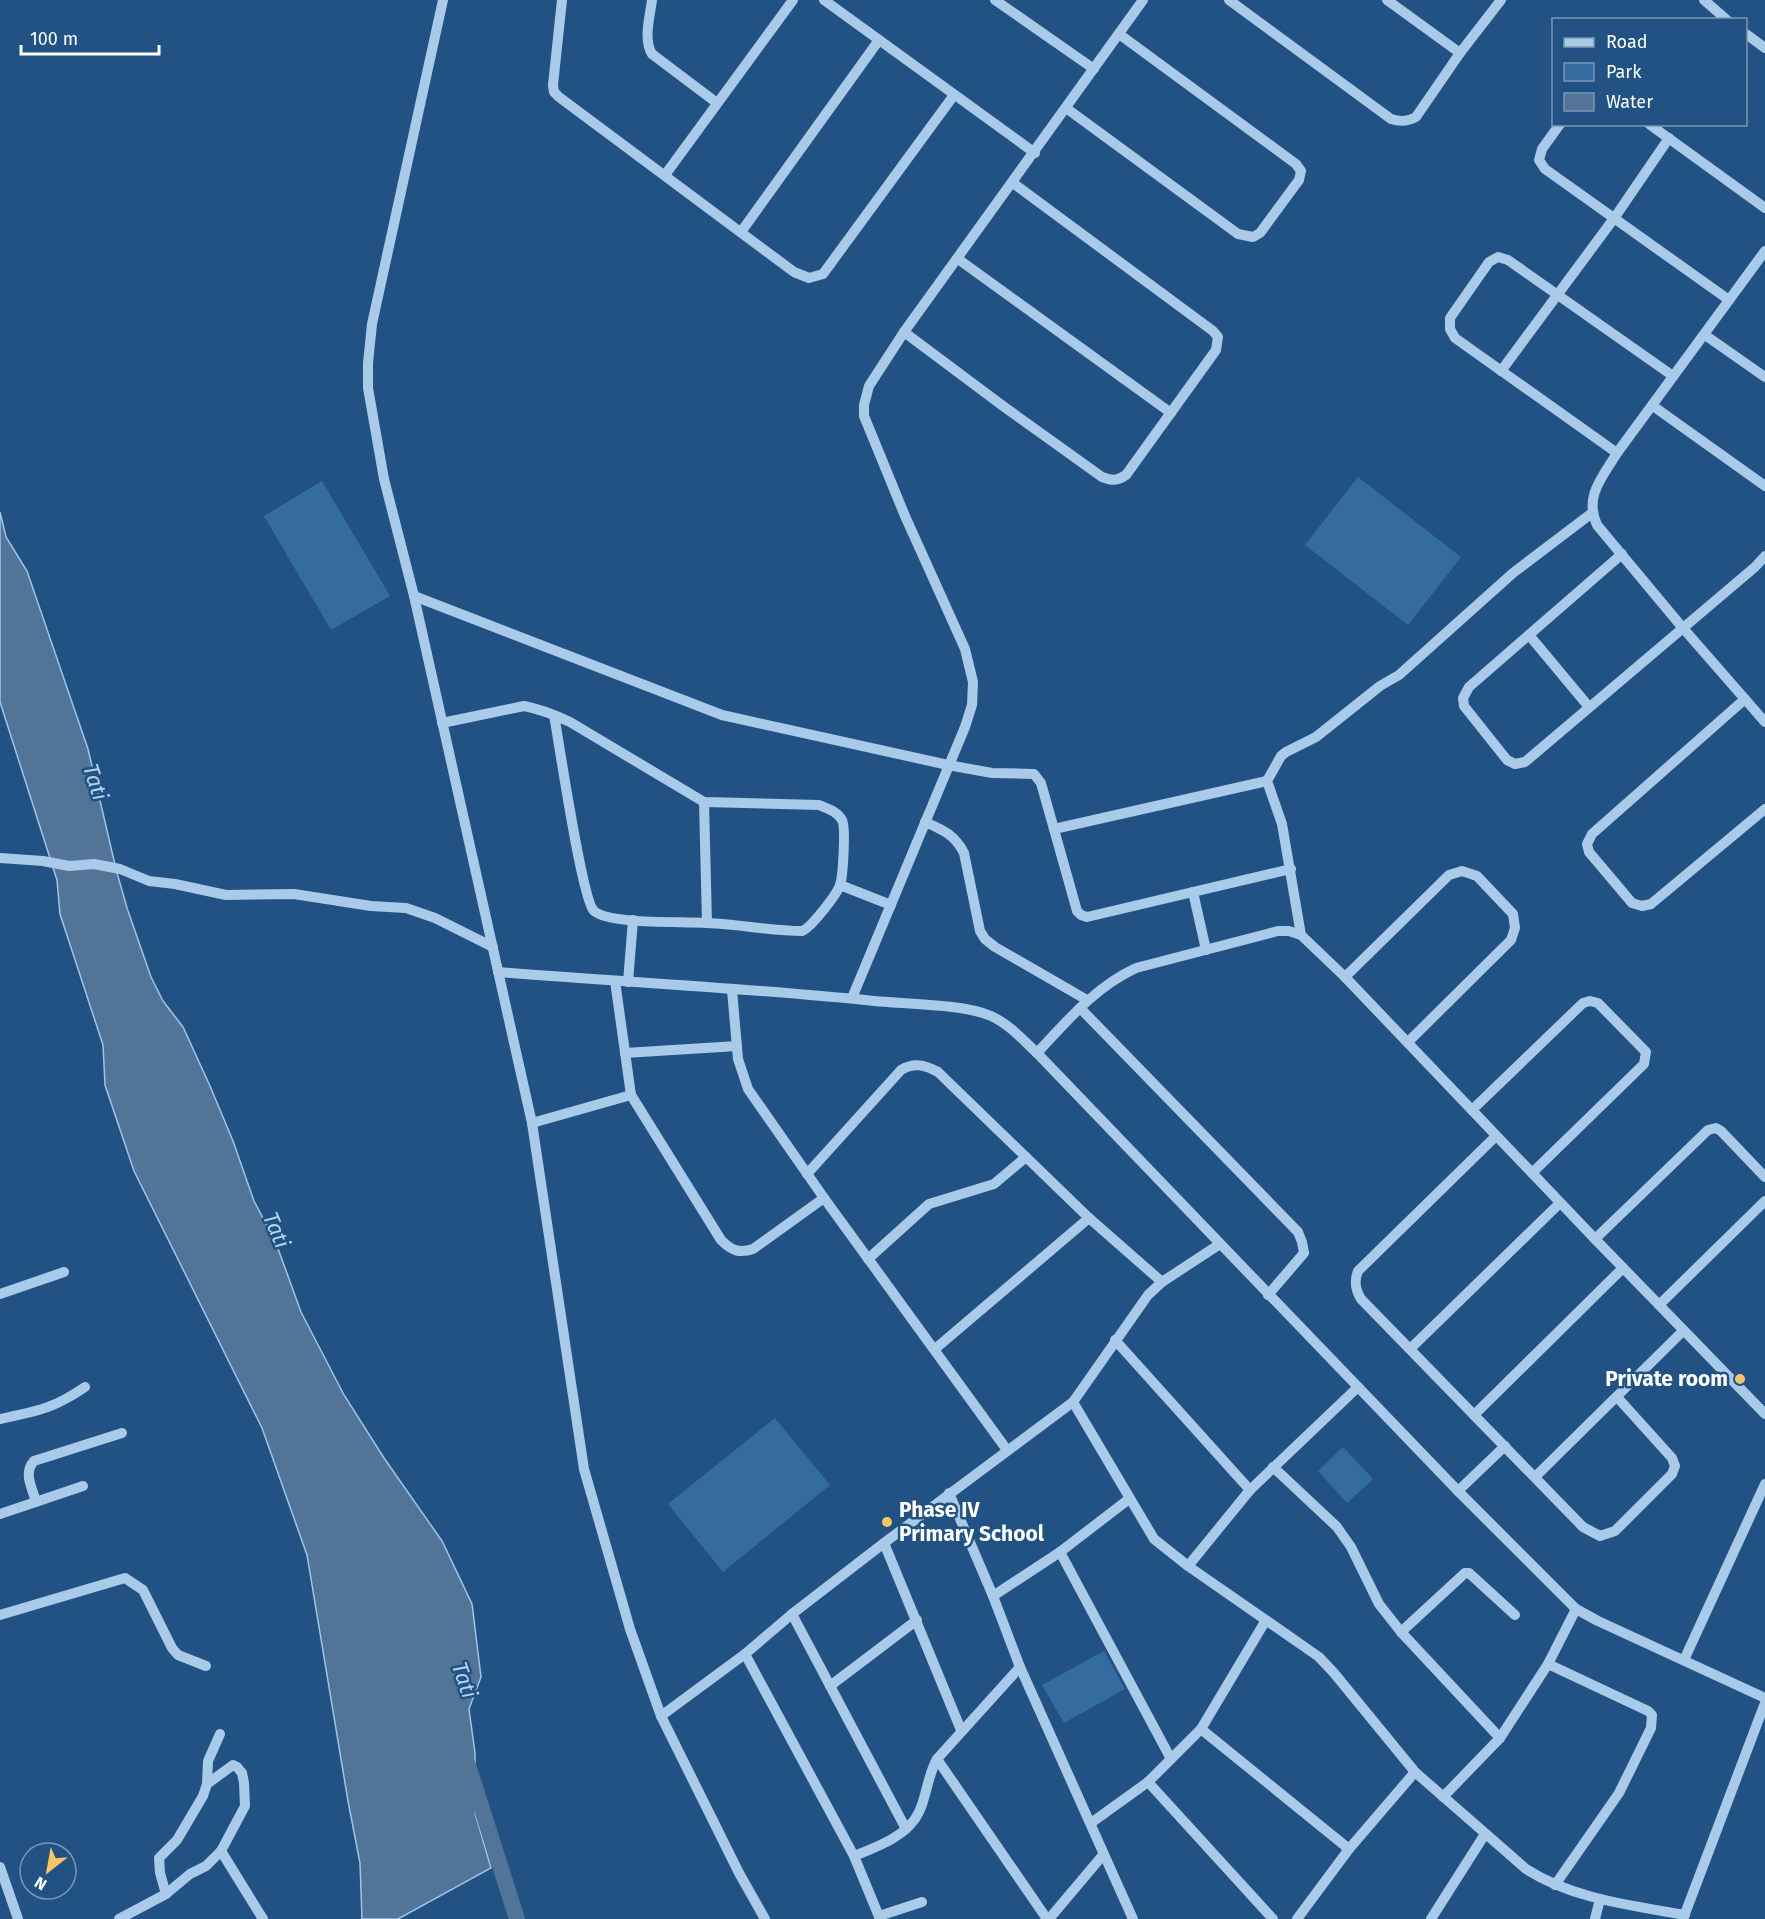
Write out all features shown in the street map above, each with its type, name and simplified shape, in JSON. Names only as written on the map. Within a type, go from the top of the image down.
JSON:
[{"type":"street","points":[[443,0],[372,324],[368,388],[384,479],[414,596],[532,1123],[584,1469],[630,1629],[661,1716],[739,1873],[765,1919]]},
{"type":"street","points":[[562,0],[553,78],[554,92],[564,102],[794,272],[809,278],[823,274],[954,95]]},
{"type":"street","points":[[652,0],[648,45],[652,54],[717,104]]},
{"type":"street","points":[[665,175],[793,0]]},
{"type":"street","points":[[824,0],[1035,153]]},
{"type":"street","points":[[995,0],[1094,69]]},
{"type":"street","points":[[852,998],[965,727],[972,705],[973,682],[965,649],[905,516],[864,416],[864,405],[869,386],[903,332],[1035,153],[1143,0]]},
{"type":"street","points":[[1229,0],[1391,119],[1401,122],[1410,121],[1416,117],[1460,53],[1501,0]]},
{"type":"street","points":[[1387,0],[1460,53]]},
{"type":"street","points":[[1704,0],[1725,18]]},
{"type":"street","points":[[1066,108],[1238,234],[1253,237],[1260,233],[1299,180],[1301,171],[1296,165],[1119,34]]},
{"type":"street","points":[[1747,34],[1765,48]]},
{"type":"street","points":[[741,232],[879,40]]},
{"type":"street","points":[[1559,126],[1542,149],[1539,160],[1545,169],[1729,300]]},
{"type":"street","points":[[1652,126],[1765,208]]},
{"type":"street","points":[[1501,371],[1615,217],[1669,138]]},
{"type":"street","points":[[903,332],[1102,477],[1119,480],[1126,475],[1216,350],[1218,337],[1013,183]]},
{"type":"street","points":[[1617,453],[1455,338],[1450,329],[1450,318],[1489,262],[1498,257],[1508,260],[1673,376]]},
{"type":"street","points":[[1763,257],[1617,453],[1596,488],[1591,502],[1592,513],[1597,525],[1765,722]]},
{"type":"street","points":[[958,259],[1171,413]]},
{"type":"street","points":[[1705,335],[1765,377]]},
{"type":"street","points":[[1653,406],[1765,486]]},
{"type":"street","points":[[1054,829],[1267,781],[1281,756],[1316,736],[1380,686],[1399,675],[1513,573],[1592,513]]},
{"type":"street","points":[[1622,554],[1469,687],[1463,698],[1464,706],[1507,760],[1515,764],[1525,762],[1755,567],[1765,556]]},
{"type":"street","points":[[414,596],[722,715],[948,765],[992,773],[1034,774],[1041,783],[1077,911],[1087,917],[1291,868]]},
{"type":"street","points":[[1528,635],[1589,707]]},
{"type":"street","points":[[1745,699],[1592,834],[1587,843],[1589,852],[1632,903],[1642,906],[1651,904],[1765,809]]},
{"type":"street","points":[[442,723],[524,706],[554,715],[570,722],[704,802],[819,806],[834,811],[843,821],[844,832],[840,885],[812,925],[802,931],[707,922],[633,920],[604,916],[593,910],[589,904],[573,829],[554,715]]},
{"type":"street","points":[[1267,781],[1282,824],[1301,935]]},
{"type":"street","points":[[704,802],[707,922]]},
{"type":"street","points":[[925,822],[944,830],[959,844],[964,853],[980,931],[985,939],[994,948],[1084,1004],[1298,1232],[1304,1253],[1268,1295]]},
{"type":"street","points":[[0,858],[43,861],[69,866],[94,864],[120,869],[149,881],[226,895],[294,894],[370,906],[406,908],[435,918],[493,947]]},
{"type":"street","points":[[1345,977],[1449,875],[1462,871],[1477,876],[1513,914],[1515,928],[1511,940],[1408,1042]]},
{"type":"street","points":[[840,885],[891,905]]},
{"type":"street","points":[[1193,892],[1206,950]]},
{"type":"street","points":[[628,982],[633,920]]},
{"type":"street","points":[[1037,1053],[1084,1004],[1118,976],[1136,968],[1278,931],[1289,931],[1301,935],[1408,1042],[1594,1239],[1765,1414]]},
{"type":"street","points":[[498,972],[852,998],[975,1011],[991,1016],[1004,1024],[1037,1053],[1458,1491],[1576,1609],[1765,1698]]},
{"type":"street","points":[[615,981],[631,1095],[721,1240],[736,1251],[745,1252],[753,1249],[824,1198]]},
{"type":"street","points":[[732,990],[738,1059],[748,1089],[1007,1450]]},
{"type":"street","points":[[1472,1110],[1583,1003],[1590,1001],[1598,1003],[1646,1052],[1644,1064],[1532,1173]]},
{"type":"street","points":[[625,1053],[737,1046]]},
{"type":"street","points":[[807,1174],[901,1070],[908,1066],[927,1067],[938,1072],[1089,1218],[1162,1282]]},
{"type":"street","points":[[532,1123],[631,1095]]},
{"type":"street","points":[[1594,1239],[1708,1130],[1716,1128],[1721,1131],[1765,1177]]},
{"type":"street","points":[[1496,1136],[1358,1270],[1355,1286],[1361,1299],[1583,1527],[1600,1536],[1615,1532],[1672,1474],[1675,1466],[1672,1458],[1617,1397]]},
{"type":"street","points":[[868,1259],[929,1204],[994,1184],[1026,1157]]},
{"type":"street","points":[[1659,1305],[1765,1201]]},
{"type":"street","points":[[1410,1349],[1560,1203]]},
{"type":"street","points":[[935,1349],[1089,1218]]},
{"type":"street","points":[[661,1716],[745,1654],[792,1614],[949,1493],[1073,1402],[1139,1305],[1162,1282],[1220,1244]]},
{"type":"street","points":[[1474,1415],[1623,1268]]},
{"type":"street","points":[[0,1294],[64,1272]]},
{"type":"street","points":[[1535,1477],[1683,1331]]},
{"type":"street","points":[[1115,1340],[1250,1490]]},
{"type":"street","points":[[0,1419],[50,1408],[85,1387]]},
{"type":"street","points":[[1188,1566],[1250,1490],[1358,1387]]},
{"type":"street","points":[[1073,1402],[1154,1539],[1188,1566],[1319,1657],[1335,1673],[1415,1772],[1526,1869],[1555,1885],[1600,1899],[1684,1917],[1765,1703]]},
{"type":"street","points":[[36,1502],[27,1473],[34,1461],[122,1433]]},
{"type":"street","points":[[1458,1491],[1505,1446]]},
{"type":"street","points":[[1273,1467],[1337,1527],[1351,1547],[1374,1598],[1401,1632],[1500,1738]]},
{"type":"street","points":[[1684,1660],[1765,1484]]},
{"type":"street","points":[[0,1514],[83,1486]]},
{"type":"street","points":[[949,1493],[993,1596],[1020,1667],[1133,1919]]},
{"type":"street","points":[[993,1596],[1060,1552],[1130,1499]]},
{"type":"street","points":[[884,1543],[961,1730]]},
{"type":"street","points":[[1060,1552],[1171,1759]]},
{"type":"street","points":[[1401,1632],[1465,1572],[1469,1573],[1515,1615]]},
{"type":"street","points":[[0,1615],[124,1578],[143,1590],[172,1648],[178,1655],[206,1666]]},
{"type":"street","points":[[1443,1797],[1500,1738],[1548,1664],[1576,1609]]},
{"type":"street","points":[[792,1614],[906,1829]]},
{"type":"street","points":[[830,1686],[917,1620]]},
{"type":"street","points":[[1091,1823],[1148,1782],[1200,1729],[1266,1620]]},
{"type":"street","points":[[745,1654],[854,1856],[879,1917],[922,1902]]},
{"type":"street","points":[[1548,1664],[1648,1711],[1653,1720],[1619,1793],[1555,1885]]},
{"type":"street","points":[[854,1856],[874,1848],[906,1829],[920,1811],[929,1775],[937,1759],[1020,1667]]},
{"type":"street","points":[[1200,1729],[1349,1849]]},
{"type":"street","points":[[166,1894],[160,1873],[159,1858],[177,1840],[204,1797],[208,1761],[220,1734]]},
{"type":"street","points":[[937,1759],[1048,1919],[1103,1855]]},
{"type":"street","points":[[119,1919],[166,1894],[190,1874],[206,1866],[221,1851],[243,1813],[244,1784],[240,1770],[233,1765],[207,1784]]},
{"type":"street","points":[[1297,1919],[1349,1849],[1415,1772]]},
{"type":"street","points":[[1148,1782],[1273,1919]]},
{"type":"street","points":[[1431,1919],[1485,1834]]},
{"type":"street","points":[[221,1851],[263,1919]]},
{"type":"street","points":[[0,1867],[18,1919]]},
{"type":"street","points":[[1595,1919],[1600,1899]]},
{"type":"green space","points":[[1358,477],[1461,557],[1408,625],[1305,545]]},
{"type":"green space","points":[[322,481],[390,596],[331,630],[264,516]]},
{"type":"green space","points":[[775,1418],[830,1485],[723,1572],[668,1504]]},
{"type":"green space","points":[[1343,1447],[1373,1479],[1347,1503],[1318,1471]]},
{"type":"green space","points":[[1104,1651],[1125,1689],[1064,1723],[1042,1685]]},
{"type":"water","points":[[0,512],[6,537],[27,571],[88,749],[116,869],[151,977],[163,1001],[183,1027],[210,1086],[233,1141],[254,1201],[276,1243],[301,1312],[344,1395],[384,1458],[442,1541],[472,1604],[481,1677],[469,1709],[475,1753],[475,1813],[491,1868],[398,1919],[362,1919],[360,1863],[307,1555],[262,1428],[134,1171],[105,1085],[103,1045],[60,914],[57,880],[0,702]]},
{"type":"waterway","name":"Tati","points":[[468,1765],[517,1919]]},
{"type":"place","name":"Private room","points":[[1740,1379]]},
{"type":"place","name":"Phase IV Primary School","points":[[887,1522]]}]
